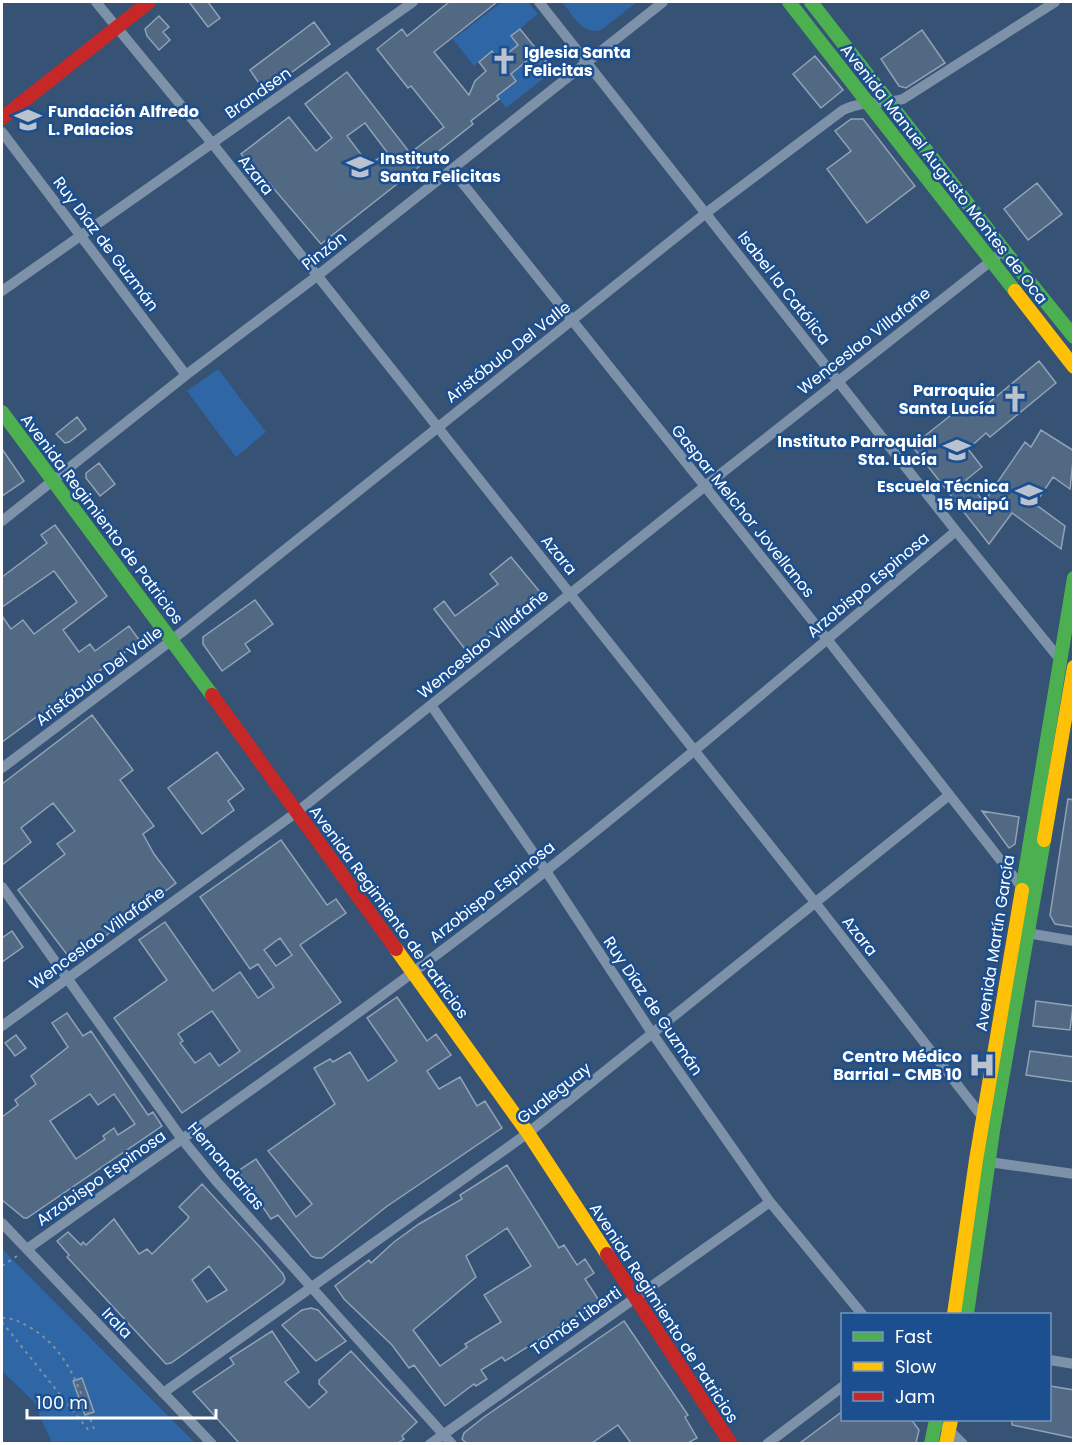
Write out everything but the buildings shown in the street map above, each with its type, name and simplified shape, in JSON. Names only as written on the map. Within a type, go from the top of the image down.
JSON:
[{"type":"main road","points":[[2,118],[149,2]]},
{"type":"main road","name":"Avenida Manuel Augusto Montes de Oca","points":[[789,2],[1074,367]]},
{"type":"main road","name":"Avenida Manuel Augusto Montes de Oca","points":[[811,2],[891,102],[1004,252],[1074,337]]},
{"type":"main road","name":"Avenida Regimiento de Patricios","points":[[2,412],[172,640],[528,1133],[731,1443]]},
{"type":"main road","name":"Avenida Martín García","points":[[954,1313],[983,1161],[993,1131],[1020,932],[1021,888],[1074,578]]},
{"type":"main road","name":"Avenida Martín García","points":[[967,1313],[983,1161],[983,1118],[1020,932],[1033,899],[1073,673]]},
{"type":"main road","points":[[932,1443],[936,1421]]},
{"type":"street","name":"Azara","points":[[96,2],[212,143],[814,901],[993,1131]]},
{"type":"street","name":"Brandsen","points":[[2,291],[413,2]]},
{"type":"street","name":"Isabel la Católica","points":[[539,2],[956,531],[1073,673]]},
{"type":"street","name":"Pinzón","points":[[2,521],[186,375],[452,170],[663,2]]},
{"type":"street","name":"Aristóbulo Del Valle","points":[[2,768],[172,640],[706,213],[843,110],[867,102],[891,102],[915,93],[1055,2]]},
{"type":"street","name":"Ruy Díaz de Guzmán","points":[[2,132],[186,375]]},
{"type":"street","name":"Gaspar Melchor Jovellanos","points":[[452,170],[827,639],[1021,888],[1033,899]]},
{"type":"street","name":"Wenceslao Villafañe","points":[[2,1026],[297,812],[839,380],[1004,252]]},
{"type":"street","name":"Arzobispo Espinosa","points":[[27,1250],[412,972],[546,871],[694,751],[956,531]]},
{"type":"street","name":"Ruy Díaz de Guzmán","points":[[430,705],[546,871],[652,1034],[770,1202],[861,1313]]},
{"type":"street","name":"Gualeguay","points":[[164,1394],[528,1133],[814,901],[948,796]]},
{"type":"street","name":"Hernandarias","points":[[2,887],[182,1139],[217,1182],[452,1443]]},
{"type":"street","points":[[1020,932],[1074,941]]},
{"type":"street","points":[[983,1161],[1074,1174]]},
{"type":"street","name":"Tomás Liberti","points":[[430,1443],[770,1202]]},
{"type":"street","name":"Irala","points":[[2,1223],[212,1443]]},
{"type":"street","points":[[1051,1360],[1074,1364]]},
{"type":"street","points":[[767,1443],[841,1388]]},
{"type":"street","points":[[949,1431],[963,1443]]},
{"type":"path","points":[[2,1266],[27,1250]]},
{"type":"path","points":[[90,1432],[2,1320],[14,1318],[45,1336],[67,1362],[78,1383],[94,1429]]},
{"type":"shaded area","points":[[502,2],[528,2],[538,14],[511,36],[518,45],[499,60],[492,51],[474,66],[453,39]]},
{"type":"shaded area","points":[[562,2],[637,2],[601,30],[595,31],[578,23]]},
{"type":"shaded area","points":[[529,59],[544,78],[506,108],[491,88],[503,91],[516,81],[511,74]]},
{"type":"shaded area","points":[[218,369],[266,432],[236,457],[187,391]]},
{"type":"shaded area","points":[[2,1249],[195,1443],[52,1443],[34,1402],[2,1371]]},
{"type":"traffic: fast","points":[[789,2],[1015,291]]},
{"type":"traffic: fast","points":[[811,2],[1074,337]]},
{"type":"traffic: fast","points":[[2,412],[212,695]]},
{"type":"traffic: fast","points":[[1022,890],[1074,578]]},
{"type":"traffic: fast","points":[[967,1313],[993,1131],[1044,840]]},
{"type":"traffic: fast","points":[[931,1444],[936,1421]]},
{"type":"traffic: slow","points":[[1015,291],[1074,367]]},
{"type":"traffic: slow","points":[[1044,840],[1074,667]]},
{"type":"traffic: slow","points":[[954,1313],[976,1160],[1022,890]]},
{"type":"traffic: slow","points":[[396,949],[528,1133],[607,1254]]},
{"type":"traffic: slow","points":[[946,1444],[951,1421]]},
{"type":"traffic: jam","points":[[2,118],[149,2]]},
{"type":"traffic: jam","points":[[212,695],[396,949]]},
{"type":"traffic: jam","points":[[607,1254],[731,1444]]},
{"type":"place","name":"Iglesia Santa Felicitas","points":[[504,61]]},
{"type":"place","name":"Fundación Alfredo L. Palacios","points":[[28,120]]},
{"type":"place","name":"Instituto Santa Felicitas","points":[[360,167]]},
{"type":"place","name":"Parroquia Santa Lucía","points":[[1015,399]]},
{"type":"place","name":"Instituto Parroquial Sta. Lucía","points":[[957,450]]},
{"type":"place","name":"Escuela Técnica 15 Maipú","points":[[1029,495]]},
{"type":"place","name":"Centro Médico Barrial - CMB 10","points":[[982,1065]]}]
